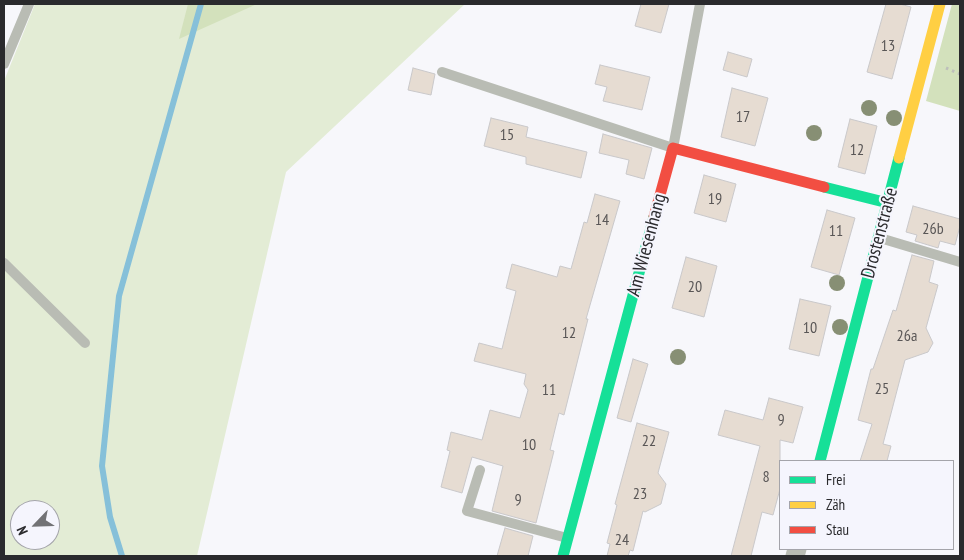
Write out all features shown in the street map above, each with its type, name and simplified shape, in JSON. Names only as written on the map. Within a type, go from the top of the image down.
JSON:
[{"type":"street","name":"Drostenstraße","points":[[820,460],[940,4]]},
{"type":"street","points":[[673,148],[888,203]]},
{"type":"street","name":"Am Wiesenhang","points":[[563,556],[673,148]]},
{"type":"lane","points":[[4,64],[28,4]]},
{"type":"lane","points":[[442,72],[673,148],[700,4]]},
{"type":"lane","points":[[879,237],[960,262]]},
{"type":"lane","points":[[4,263],[85,343]]},
{"type":"lane","points":[[480,470],[467,511],[568,538]]},
{"type":"green space","points":[[35,4],[465,4],[286,172],[197,556],[4,556],[4,81]]},
{"type":"green space","points":[[188,4],[257,4],[179,39]]},
{"type":"green space","points":[[952,4],[960,4],[960,111],[926,101]]},
{"type":"building","points":[[641,4],[669,4],[661,33],[635,26]]},
{"type":"building","points":[[886,4],[900,4],[911,7],[892,79],[867,72]]},
{"type":"building","points":[[728,52],[752,59],[747,77],[723,70]]},
{"type":"building","points":[[600,65],[650,77],[642,110],[603,101],[607,87],[595,84]]},
{"type":"building","points":[[413,68],[435,74],[431,95],[408,90]]},
{"type":"building","points":[[732,88],[768,98],[755,146],[721,137]]},
{"type":"building","points":[[491,118],[528,127],[526,137],[587,152],[581,178],[526,164],[526,157],[484,146]]},
{"type":"building","points":[[850,119],[877,126],[865,174],[838,167]]},
{"type":"building","points":[[603,134],[652,148],[644,179],[626,174],[629,160],[599,153]]},
{"type":"building","points":[[704,175],[736,184],[726,222],[694,213]]},
{"type":"building","points":[[595,194],[620,201],[586,319],[588,319],[564,415],[559,413],[550,450],[554,451],[536,523],[492,511],[503,466],[472,457],[462,493],[441,487],[450,451],[447,450],[451,432],[482,440],[490,410],[520,418],[528,390],[524,384],[526,374],[474,361],[479,343],[502,349],[516,291],[506,288],[512,264],[557,277],[560,266],[571,269],[584,222],[587,223]]},
{"type":"building","points":[[913,206],[960,219],[955,245],[940,241],[938,248],[915,241],[917,235],[906,232]]},
{"type":"building","points":[[827,210],[855,218],[839,275],[811,267]]},
{"type":"building","points":[[912,255],[934,261],[929,282],[938,285],[926,328],[933,343],[928,352],[905,360],[883,444],[891,446],[887,460],[860,460],[872,424],[858,420],[871,369],[873,369],[893,310],[896,311]]},
{"type":"building","points":[[686,257],[717,266],[704,317],[672,308]]},
{"type":"building","points":[[800,299],[831,306],[819,356],[789,349]]},
{"type":"building","points":[[633,359],[648,364],[631,422],[617,418]]},
{"type":"building","points":[[769,398],[803,407],[793,443],[780,440],[779,493],[773,515],[762,512],[751,556],[731,556],[760,446],[718,435],[725,410],[763,420]]},
{"type":"building","points":[[637,423],[669,432],[658,473],[666,484],[661,504],[645,512],[643,511],[633,551],[630,550],[628,556],[607,556],[610,544],[607,543],[617,505],[615,504]]},
{"type":"building","points":[[505,528],[533,536],[528,556],[497,556]]},
{"type":"waterway","points":[[122,556],[110,517],[102,466],[119,296],[201,4]]},
{"type":"traffic: fast","points":[[820,460],[899,158]]},
{"type":"traffic: fast","points":[[824,187],[888,203]]},
{"type":"traffic: fast","points":[[563,556],[654,217]]},
{"type":"traffic: slow","points":[[899,158],[940,4]]},
{"type":"traffic: jam","points":[[654,217],[673,148],[824,187]]}]
